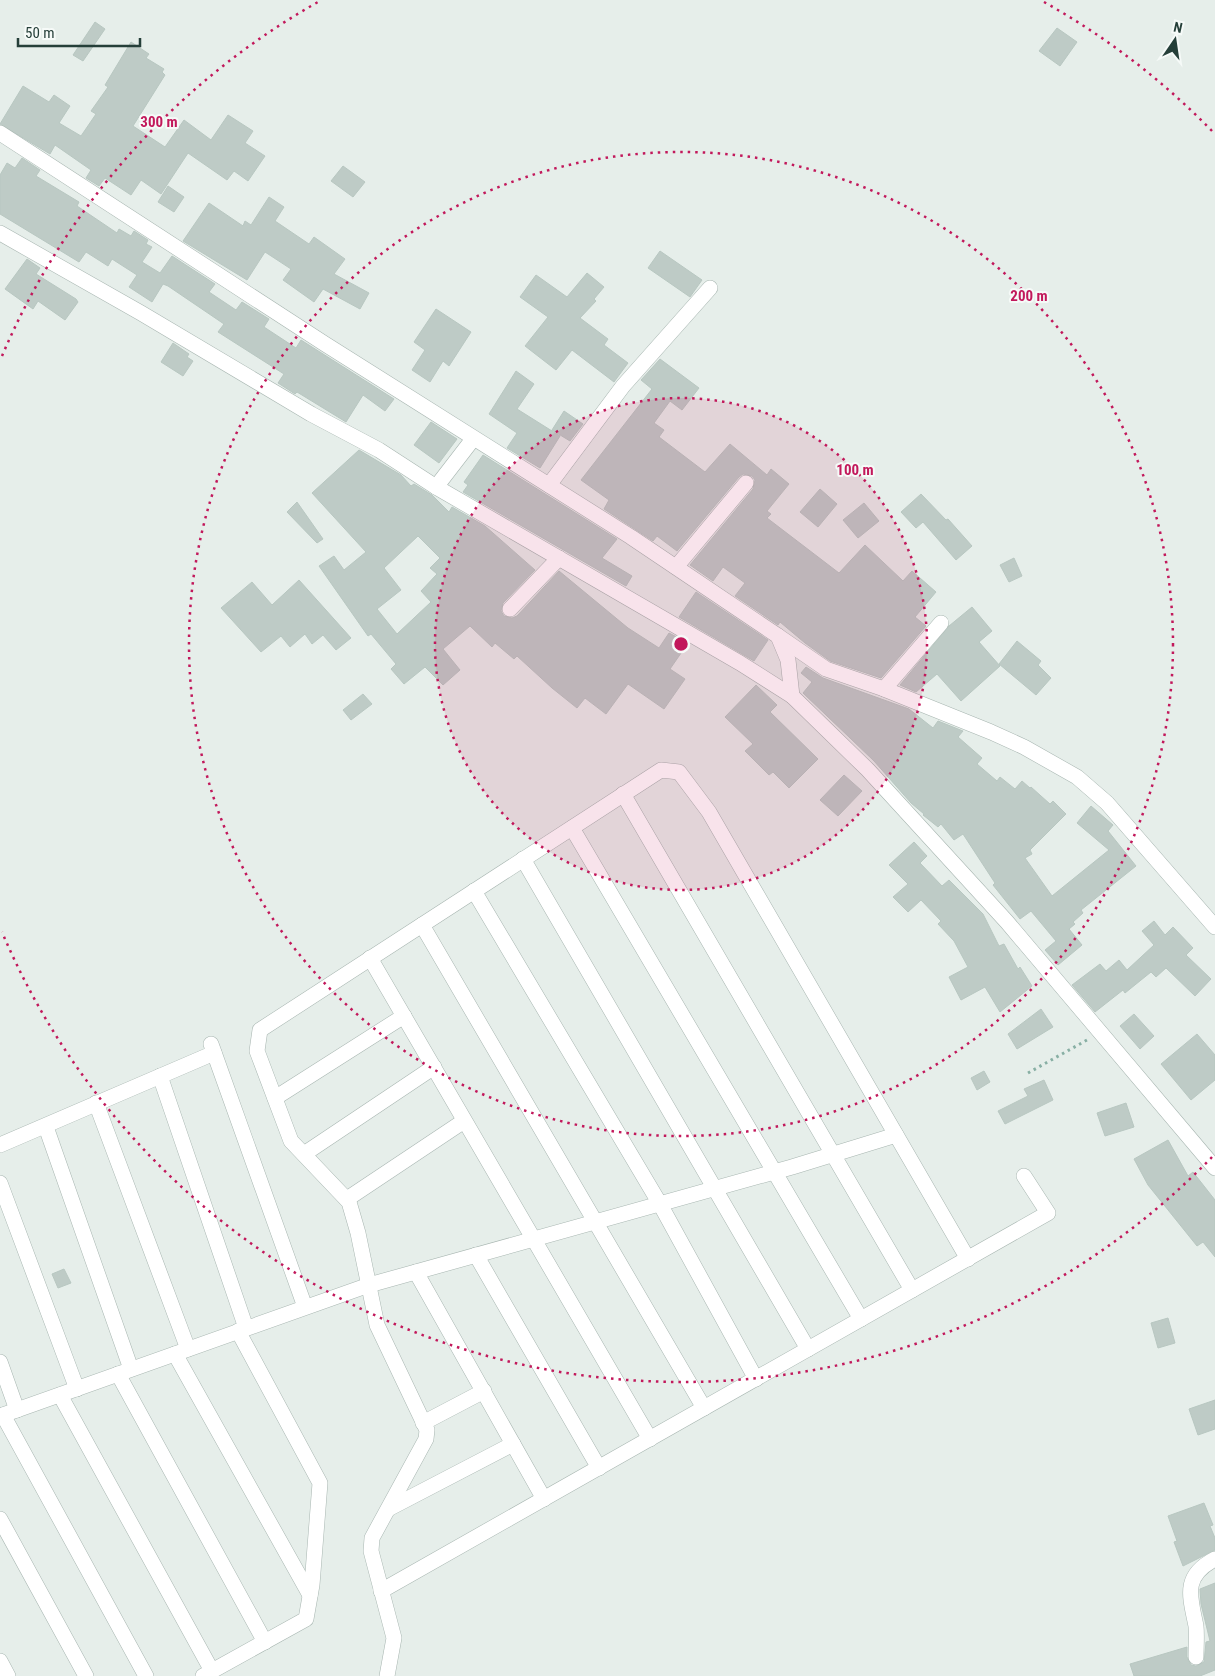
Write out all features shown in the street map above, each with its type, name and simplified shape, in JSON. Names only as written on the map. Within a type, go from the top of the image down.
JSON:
[{"type":"street","points":[[0,133],[473,439],[549,485],[676,567],[826,669],[884,689],[1024,747],[1077,777],[1107,803],[1215,927]]},
{"type":"street","points":[[0,233],[141,313],[311,414],[379,450],[436,487],[740,662],[792,696],[894,798],[1006,922],[1215,1168]]},
{"type":"street","points":[[549,485],[622,386],[710,288]]},
{"type":"street","points":[[436,487],[473,439]]},
{"type":"street","points":[[676,567],[746,482]]},
{"type":"street","points":[[510,609],[559,558]]},
{"type":"street","points":[[884,689],[940,623]]},
{"type":"street","points":[[778,636],[788,660],[792,696]]},
{"type":"street","points":[[387,1676],[394,1638],[372,1551],[372,1538],[426,1439],[426,1430],[377,1326],[358,1233],[347,1199],[291,1141],[257,1051],[260,1030],[660,770],[679,772],[709,812],[968,1258]]},
{"type":"street","points":[[623,794],[912,1290]]},
{"type":"street","points":[[572,828],[861,1319]]},
{"type":"street","points":[[523,859],[808,1349]]},
{"type":"street","points":[[474,891],[660,1204],[756,1378]]},
{"type":"street","points":[[422,925],[704,1408]]},
{"type":"street","points":[[370,958],[650,1439]]},
{"type":"street","points":[[275,1098],[404,1016]]},
{"type":"street","points":[[0,1145],[46,1127],[160,1076],[213,1049],[305,1307]]},
{"type":"street","points":[[304,1154],[434,1067]]},
{"type":"street","points":[[60,1395],[207,1673],[306,1619],[310,1595],[320,1483],[242,1330],[160,1076]]},
{"type":"street","points":[[96,1104],[181,1351],[310,1595]]},
{"type":"street","points":[[347,1199],[464,1121]]},
{"type":"street","points":[[46,1127],[125,1372],[265,1642]]},
{"type":"street","points":[[7,1413],[369,1285],[774,1172],[896,1135]]},
{"type":"street","points":[[381,1591],[1048,1213],[1024,1176]]},
{"type":"street","points":[[0,1183],[77,1389]]},
{"type":"street","points":[[476,1255],[599,1468]]},
{"type":"street","points":[[416,1272],[544,1499]]},
{"type":"street","points":[[0,1362],[7,1413],[146,1676]]},
{"type":"street","points":[[424,1423],[484,1391]]},
{"type":"street","points":[[390,1508],[513,1444]]},
{"type":"street","points":[[0,1519],[86,1676]]},
{"type":"street","points":[[1196,1657],[1196,1633],[1190,1588],[1199,1570],[1215,1559]]},
{"type":"street","points":[[0,1661],[8,1676]]},
{"type":"path","points":[[1028,1073],[1101,1033]]},
{"type":"building","points":[[95,22],[105,29],[83,61],[73,55]]},
{"type":"building","points":[[1057,28],[1077,42],[1060,66],[1039,51]]},
{"type":"building","points":[[131,42],[149,54],[146,58],[164,69],[162,72],[165,75],[133,126],[165,147],[184,120],[211,140],[228,115],[253,131],[245,143],[265,156],[248,181],[234,171],[227,180],[188,153],[161,194],[141,180],[131,195],[105,178],[99,186],[86,178],[91,170],[55,145],[50,154],[0,124],[23,86],[49,102],[54,95],[70,106],[59,123],[81,136],[96,114],[91,111],[108,87],[105,85]]},
{"type":"building","points":[[22,158],[40,170],[36,176],[79,202],[77,206],[117,233],[119,229],[131,236],[134,231],[148,240],[146,244],[152,247],[142,262],[160,273],[172,256],[215,284],[209,292],[236,310],[242,302],[269,319],[264,327],[296,348],[301,340],[394,399],[385,411],[363,395],[346,422],[297,392],[295,394],[278,383],[284,374],[218,332],[224,324],[168,286],[163,284],[152,302],[129,287],[137,275],[112,259],[108,266],[86,252],[79,262],[0,214],[0,175],[7,163],[15,168]]},
{"type":"building","points":[[343,166],[365,182],[353,197],[331,181]]},
{"type":"building","points":[[168,186],[184,197],[174,212],[158,202]]},
{"type":"building","points":[[269,197],[284,207],[275,221],[309,244],[314,237],[345,259],[334,274],[369,293],[360,309],[323,289],[314,302],[283,280],[291,269],[265,252],[247,280],[183,241],[209,203],[243,226],[245,221],[251,225]]},
{"type":"building","points":[[660,251],[702,280],[690,297],[648,268]]},
{"type":"building","points":[[27,259],[40,268],[36,274],[78,302],[65,320],[38,301],[33,309],[5,289]]},
{"type":"building","points":[[587,273],[604,287],[594,299],[596,301],[580,318],[608,339],[604,345],[628,363],[614,382],[572,350],[556,370],[525,346],[548,317],[520,297],[536,275],[567,297]]},
{"type":"building","points":[[436,309],[471,332],[449,366],[443,361],[430,382],[412,370],[425,350],[414,342]]},
{"type":"building","points":[[173,343],[189,354],[187,357],[193,361],[183,376],[161,362]]},
{"type":"building","points":[[660,359],[699,388],[682,410],[670,401],[654,423],[664,430],[659,437],[705,472],[730,444],[767,475],[771,469],[789,484],[767,511],[771,514],[767,518],[839,573],[865,545],[903,581],[912,571],[936,592],[915,617],[926,626],[881,678],[830,661],[780,622],[778,625],[735,596],[745,583],[723,567],[713,581],[690,565],[753,489],[755,480],[752,476],[743,474],[739,477],[677,551],[657,536],[653,541],[604,509],[609,500],[581,480],[652,389],[641,380]]},
{"type":"building","points":[[516,371],[534,384],[517,409],[560,436],[540,468],[507,448],[517,433],[489,414]]},
{"type":"building","points":[[564,411],[583,424],[570,441],[552,430]]},
{"type":"building","points":[[431,422],[457,439],[439,463],[414,445]]},
{"type":"building","points":[[359,450],[401,475],[411,486],[414,484],[432,495],[449,512],[452,507],[485,526],[535,570],[503,603],[501,611],[504,616],[512,618],[517,616],[559,571],[628,628],[659,648],[669,633],[688,643],[670,669],[685,679],[664,709],[628,684],[606,714],[585,698],[577,708],[517,656],[514,659],[495,643],[492,647],[470,626],[443,649],[460,670],[443,685],[425,667],[404,684],[391,669],[396,664],[371,634],[368,636],[319,566],[334,556],[344,570],[366,552],[312,493]],"holes":[[[418,536],[440,558],[430,568],[437,574],[421,591],[431,602],[397,634],[377,609],[401,590],[384,568]]]},
{"type":"building","points":[[483,455],[617,539],[602,558],[632,576],[626,586],[463,492],[468,485],[464,482]]},
{"type":"building","points":[[820,489],[837,504],[818,527],[800,512]]},
{"type":"building","points":[[921,494],[946,520],[948,519],[972,546],[956,560],[923,522],[916,528],[901,512]]},
{"type":"building","points":[[297,502],[323,539],[317,543],[287,512]]},
{"type":"building","points":[[864,503],[879,521],[858,538],[843,520]]},
{"type":"building","points":[[1014,558],[1022,576],[1009,582],[1000,565]]},
{"type":"building","points":[[299,580],[351,638],[336,650],[323,635],[312,644],[305,634],[290,647],[281,636],[261,652],[221,608],[252,582],[272,605]]},
{"type":"building","points":[[696,592],[768,640],[754,661],[679,617]]},
{"type":"building","points":[[972,607],[992,631],[979,642],[1000,666],[961,701],[937,674],[916,692],[900,685],[949,626]]},
{"type":"building","points":[[1017,641],[1041,661],[1038,665],[1051,678],[1036,695],[999,664]]},
{"type":"building","points":[[806,667],[823,678],[909,709],[933,728],[938,721],[963,731],[958,737],[982,758],[977,764],[997,781],[1000,777],[1015,789],[1022,781],[1050,804],[1053,801],[1066,814],[1030,850],[1032,854],[1025,858],[1052,896],[1109,850],[1077,823],[1091,806],[1113,825],[1108,831],[1136,866],[1081,910],[1083,913],[1073,922],[1075,924],[1069,929],[1082,945],[1058,965],[1045,950],[1056,941],[1031,911],[1020,919],[993,885],[995,883],[963,834],[954,840],[941,824],[938,827],[923,815],[874,761],[803,693],[812,682],[801,673]]},
{"type":"building","points":[[756,685],[777,705],[770,712],[818,759],[789,788],[773,772],[769,775],[745,751],[753,744],[725,717]]},
{"type":"building","points":[[363,694],[372,704],[351,720],[343,710]]},
{"type":"building","points":[[844,775],[862,791],[838,816],[820,800]]},
{"type":"building","points":[[914,842],[927,856],[920,863],[942,886],[949,880],[983,914],[999,946],[1004,944],[1018,969],[1020,967],[1032,986],[1000,1012],[985,987],[961,1000],[949,977],[968,967],[954,941],[938,924],[941,921],[921,900],[908,912],[893,897],[908,884],[889,865]]},
{"type":"building","points":[[1154,921],[1165,935],[1173,927],[1193,948],[1186,955],[1211,979],[1195,996],[1166,968],[1156,977],[1151,972],[1125,993],[1123,990],[1095,1012],[1072,985],[1100,964],[1106,971],[1119,960],[1127,970],[1154,945],[1142,931]]},
{"type":"building","points":[[1041,1009],[1053,1027],[1017,1049],[1008,1034]]},
{"type":"building","points":[[1134,1014],[1154,1036],[1140,1049],[1120,1026]]},
{"type":"building","points":[[1197,1034],[1215,1055],[1215,1080],[1191,1100],[1161,1064]]},
{"type":"building","points":[[984,1071],[990,1082],[977,1090],[971,1078]]},
{"type":"building","points":[[1044,1080],[1053,1100],[1005,1124],[998,1111],[1028,1096],[1024,1089]]},
{"type":"building","points":[[1126,1103],[1134,1127],[1105,1136],[1097,1113]]},
{"type":"building","points":[[1168,1140],[1188,1176],[1193,1172],[1215,1200],[1215,1257],[1203,1242],[1197,1246],[1148,1185],[1134,1159]]},
{"type":"building","points":[[64,1269],[71,1283],[58,1288],[52,1274]]},
{"type":"building","points":[[1168,1318],[1175,1343],[1158,1348],[1151,1323]]},
{"type":"building","points":[[1215,1400],[1215,1429],[1198,1435],[1189,1409]]},
{"type":"building","points":[[1204,1503],[1213,1525],[1210,1526],[1215,1538],[1215,1550],[1183,1566],[1174,1542],[1177,1541],[1168,1516]]},
{"type":"building","points":[[1215,1583],[1215,1670],[1200,1676],[1134,1676],[1130,1664],[1187,1647],[1187,1657],[1191,1665],[1196,1666],[1204,1662],[1206,1642],[1210,1641],[1201,1604],[1200,1589]]}]
